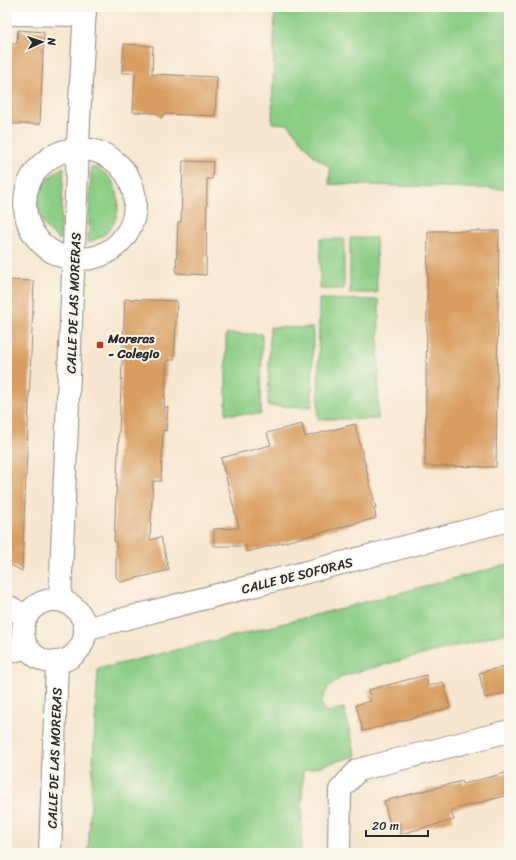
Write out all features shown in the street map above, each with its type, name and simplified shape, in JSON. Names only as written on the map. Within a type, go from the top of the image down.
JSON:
[{"type":"street","points":[[7,14],[85,11]]},
{"type":"street","name":"CALLE DE LAS MORERAS","points":[[60,600],[85,11]]},
{"type":"street","points":[[78,148],[97,150],[113,159],[126,172],[134,188],[136,206],[132,224],[124,239],[110,252],[93,259],[75,260],[57,255],[42,245],[30,230],[25,212],[25,193],[32,175],[44,161],[61,152],[78,148]]},
{"type":"street","name":"CALLE DE SOFORAS","points":[[85,629],[509,520]]},
{"type":"street","points":[[60,600],[70,604],[78,610],[83,619],[85,629],[81,648],[66,660],[57,662],[40,659],[17,650],[23,637],[22,626],[26,616],[32,608],[40,602],[60,600]]},
{"type":"street","points":[[7,606],[26,616]]},
{"type":"street","name":"CALLE DE LAS MORERAS","points":[[50,853],[57,662]]},
{"type":"street","points":[[339,853],[340,790],[358,770],[509,731]]},
{"type":"green space","points":[[275,7],[509,7],[509,189],[329,184],[330,167],[314,156],[288,124],[272,123]]},
{"type":"green space","points":[[64,167],[60,240],[50,232],[43,223],[39,213],[38,202],[40,192],[45,183],[53,174]]},
{"type":"green space","points":[[91,167],[104,172],[112,181],[118,195],[118,212],[112,226],[107,232],[88,243]]},
{"type":"green space","points":[[350,238],[376,238],[377,293],[350,293]]},
{"type":"green space","points":[[320,239],[344,239],[344,289],[320,289]]},
{"type":"green space","points":[[319,299],[379,300],[378,419],[318,419]]},
{"type":"green space","points":[[270,327],[313,328],[312,407],[268,406]]},
{"type":"green space","points":[[226,334],[262,334],[261,414],[226,414]]},
{"type":"green space","points":[[509,564],[509,632],[342,676],[327,689],[321,703],[326,712],[344,708],[356,756],[303,771],[301,853],[88,853],[98,669],[258,630]]},
{"type":"building","points":[[18,30],[44,32],[40,124],[7,124],[7,44],[17,44]]},
{"type":"building","points":[[124,44],[153,46],[152,74],[217,77],[215,116],[164,114],[161,118],[157,113],[133,112],[135,73],[122,73]]},
{"type":"building","points":[[183,161],[213,162],[212,179],[207,179],[206,275],[176,273],[178,222],[181,222]]},
{"type":"building","points":[[428,231],[499,231],[496,467],[425,466]]},
{"type":"building","points":[[7,280],[34,281],[22,571],[7,563]]},
{"type":"building","points":[[125,299],[177,301],[174,360],[167,360],[164,407],[168,407],[166,431],[163,430],[161,481],[153,481],[150,540],[161,537],[169,570],[121,582],[116,577],[116,542],[114,541]]},
{"type":"building","points":[[302,424],[305,437],[355,424],[376,508],[374,508],[376,518],[247,552],[246,546],[214,546],[214,529],[239,528],[221,458],[271,445],[267,433]]},
{"type":"building","points":[[509,665],[509,692],[485,698],[479,673]]},
{"type":"building","points":[[426,675],[428,686],[443,682],[450,708],[363,731],[356,705],[371,701],[368,690]]},
{"type":"building","points":[[509,772],[509,795],[451,810],[454,820],[400,834],[400,823],[390,825],[384,801],[462,781],[463,784]]},
{"type":"place","name":"Moreras - Colegio","points":[[100,345]]}]
